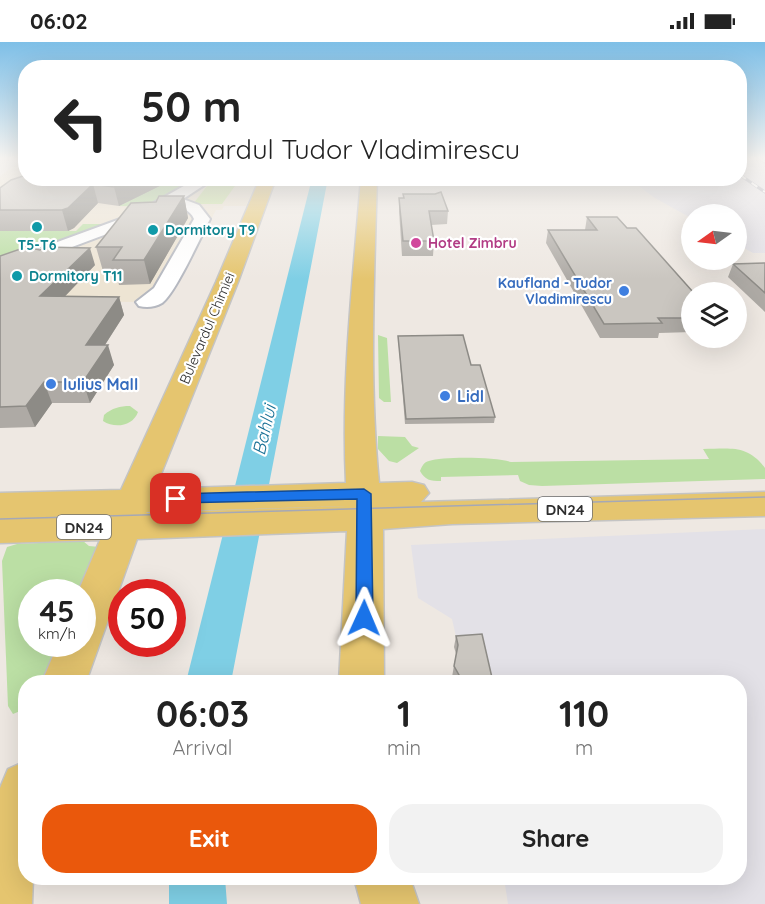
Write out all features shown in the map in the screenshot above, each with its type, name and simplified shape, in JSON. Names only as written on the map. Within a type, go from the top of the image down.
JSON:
[{"type":"main road","name":"Bulevardul Chimiei","points":[[96,598],[260,198]]},
{"type":"main road","points":[[362,675],[365,506],[360,406],[368,198]]},
{"type":"main road","name":"DN24","points":[[0,505],[134,501],[172,512],[365,506],[765,484]]},
{"type":"main road","name":"DN24","points":[[0,530],[134,501]]},
{"type":"main road","name":"DN24","points":[[365,506],[452,512],[765,504]]},
{"type":"main road","points":[[67,675],[74,657]]},
{"type":"main road","points":[[3,904],[7,848],[18,812]]},
{"type":"main road","points":[[384,885],[390,904]]},
{"type":"street","points":[[0,269],[122,224],[176,198]]},
{"type":"street","points":[[146,302],[156,298],[162,291],[202,219],[200,214],[186,203],[171,201]]},
{"type":"shaded area","points":[[0,198],[249,198],[246,206],[224,206],[222,210],[216,210],[173,292],[162,291],[146,302],[0,301]]},
{"type":"shaded area","points":[[655,198],[765,198],[765,253],[753,253],[747,250],[747,204],[681,204],[681,212]]},
{"type":"shaded area","points":[[765,529],[765,904],[508,904],[505,885],[747,885],[747,675],[484,675],[457,641],[452,619],[418,598],[411,545]]},
{"type":"green space","points":[[127,198],[169,198],[153,207],[119,206],[129,201]]},
{"type":"green space","points":[[197,198],[226,198],[222,204],[193,204]]},
{"type":"green space","points":[[83,224],[114,224],[0,266],[0,231],[76,231]]},
{"type":"green space","points":[[378,335],[387,338],[391,402],[384,402],[379,398]]},
{"type":"green space","points":[[130,406],[138,412],[136,417],[128,423],[113,425],[103,421],[104,415],[110,411]]},
{"type":"green space","points":[[378,436],[405,437],[412,446],[419,448],[397,463],[389,461],[378,449]]},
{"type":"green space","points":[[703,449],[745,451],[765,468],[765,479],[542,486],[529,485],[520,481],[518,475],[441,477],[441,481],[437,481],[426,478],[420,471],[423,464],[427,462],[457,458],[483,458],[511,462],[709,459]]},
{"type":"green space","points":[[83,541],[89,546],[100,547],[86,579],[18,579],[18,657],[55,657],[47,675],[18,675],[18,712],[13,714],[8,706],[2,561],[7,547],[17,544]]},
{"type":"building","points":[[0,198],[78,198],[68,208],[62,210],[0,210]]},
{"type":"building","points":[[158,198],[183,198],[144,260],[113,260],[122,247],[96,247],[131,203],[156,202]]},
{"type":"building","points":[[399,198],[443,198],[448,211],[429,211],[434,241],[403,241]]},
{"type":"building","name":"Kaufland - Tudor Vladimirescu","points":[[587,217],[617,217],[627,228],[636,228],[684,282],[681,282],[681,318],[658,318],[662,323],[604,324],[548,230],[597,230]]},
{"type":"building","points":[[26,247],[40,250],[44,247],[90,248],[40,296],[119,297],[86,345],[108,345],[83,382],[44,382],[26,406],[0,407],[0,256]]},
{"type":"building","points":[[765,263],[765,293],[740,270],[747,270],[747,264]]},
{"type":"building","name":"Lidl","points":[[463,335],[471,365],[480,365],[495,417],[406,419],[398,336]]},
{"type":"building","points":[[482,634],[491,675],[459,675],[454,666],[458,645],[456,636]]},
{"type":"waterway","name":"Bahlui","points":[[210,675],[316,198]]},
{"type":"waterway","name":"Bahlui","points":[[197,885],[198,904]]},
{"type":"tram line","points":[[0,519],[765,497]]},
{"type":"place","name":"T5-T6","points":[[37,227]]},
{"type":"place","name":"Dormitory T9","points":[[153,230]]},
{"type":"place","name":"Hotel Zimbru","points":[[416,243]]},
{"type":"place","name":"Dormitory T11","points":[[17,276]]},
{"type":"place","name":"Kaufland - Tudor Vladimirescu","points":[[624,291]]},
{"type":"place","name":"Iulius Mall","points":[[51,384]]},
{"type":"place","name":"Lidl","points":[[445,396]]},
{"type":"route","points":[[176,499],[364,494],[364,618]]}]
